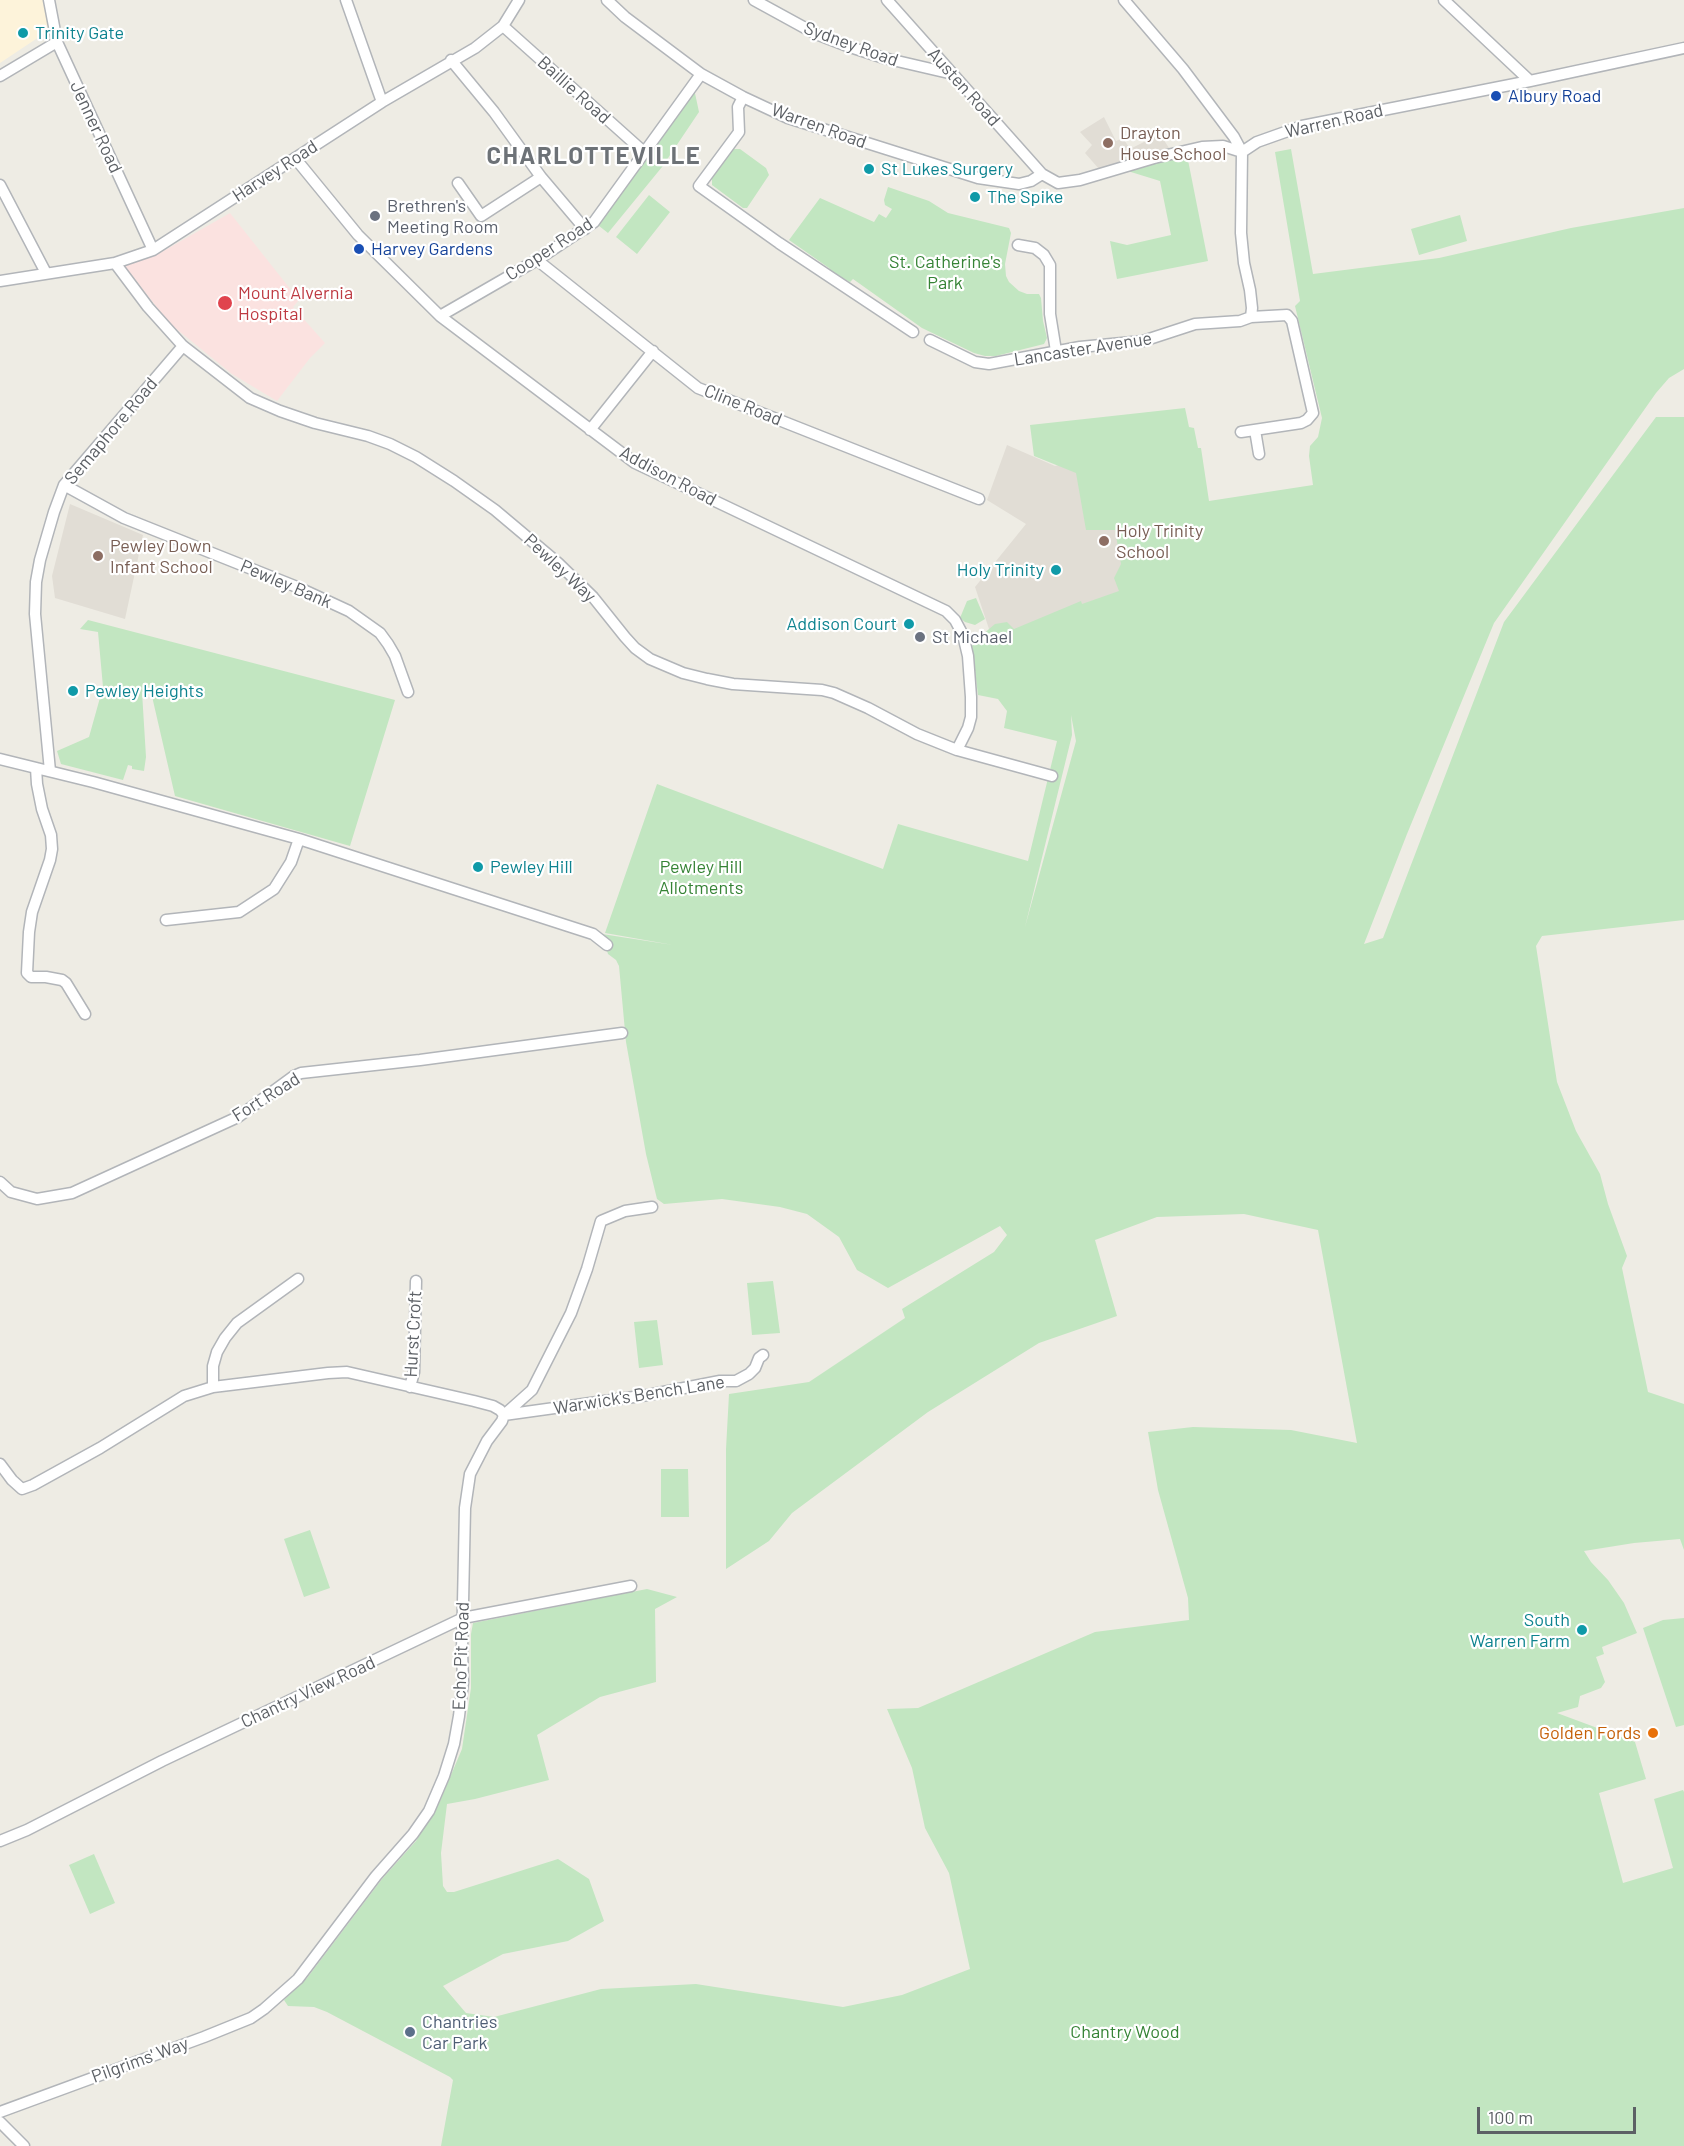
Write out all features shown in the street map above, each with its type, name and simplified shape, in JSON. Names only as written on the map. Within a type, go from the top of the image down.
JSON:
[{"type":"street","name":"Jenner Road","points":[[49,0],[57,42],[153,250]]},
{"type":"street","points":[[346,0],[382,102]]},
{"type":"street","name":"Harvey Road","points":[[0,281],[115,263],[153,250],[382,102],[475,48],[503,26],[519,0]]},
{"type":"street","name":"Warren Road","points":[[607,0],[633,23],[701,74],[788,118],[978,178],[1024,183],[1042,174]]},
{"type":"street","name":"Sydney Road","points":[[754,0],[799,25],[847,46],[884,58],[953,74]]},
{"type":"street","name":"Austen Road","points":[[887,0],[1042,174]]},
{"type":"street","points":[[1124,0],[1184,69],[1234,137],[1242,152],[1241,233],[1250,290],[1251,317]]},
{"type":"street","points":[[1444,0],[1530,81]]},
{"type":"street","name":"Baillie Road","points":[[503,26],[645,153]]},
{"type":"street","points":[[0,76],[57,42]]},
{"type":"street","name":"Warren Road","points":[[1242,152],[1257,142],[1302,126],[1684,48]]},
{"type":"street","points":[[451,60],[494,112],[541,177],[585,229]]},
{"type":"street","name":"Cooper Road","points":[[440,316],[537,260],[594,222],[701,74]]},
{"type":"street","points":[[743,97],[738,106],[739,132],[699,186],[779,243],[913,332]]},
{"type":"street","points":[[1042,174],[1053,182],[1065,182],[1202,147],[1223,146],[1242,152]]},
{"type":"street","name":"Addison Road","points":[[295,158],[358,235],[440,316],[635,463],[946,611],[955,620],[963,635],[969,676],[971,717],[957,750]]},
{"type":"street","points":[[458,183],[481,216],[541,177]]},
{"type":"street","points":[[0,185],[45,273]]},
{"type":"street","points":[[1018,245],[1035,248],[1044,255],[1050,265],[1050,314],[1056,351]]},
{"type":"street","name":"Cline Road","points":[[537,260],[698,388],[979,498]]},
{"type":"street","name":"Pewley Way","points":[[115,263],[148,307],[183,346],[250,398],[315,423],[390,444],[454,481],[495,510],[558,563],[593,597],[635,648],[650,659],[683,673],[715,681],[834,693],[917,734],[957,750],[1052,776]]},
{"type":"street","name":"Lancaster Avenue","points":[[930,340],[975,362],[989,364],[1089,346],[1132,343],[1155,338],[1195,324],[1283,315],[1290,318],[1312,413],[1308,420],[1301,423],[1256,430]]},
{"type":"street","name":"Semaphore Road","points":[[50,771],[35,614],[36,582],[45,540],[64,485],[183,346]]},
{"type":"street","points":[[590,430],[653,351]]},
{"type":"street","points":[[1241,432],[1256,430],[1259,454]]},
{"type":"street","name":"Pewley Bank","points":[[64,485],[124,518],[297,587],[349,611],[380,633],[395,656],[408,692]]},
{"type":"street","points":[[0,759],[299,838],[593,934],[607,945]]},
{"type":"street","points":[[36,768],[42,809],[51,835],[51,849],[50,860],[32,912],[27,973],[31,977],[46,977],[66,983],[85,1014]]},
{"type":"street","points":[[166,920],[239,912],[274,889],[291,862],[299,838]]},
{"type":"street","name":"Fort Road","points":[[0,1182],[11,1192],[37,1199],[72,1193],[238,1116],[301,1073],[420,1060],[622,1033]]},
{"type":"street","name":"Echo Pit Road","points":[[279,1997],[312,1961],[429,1811],[444,1776],[454,1744],[463,1682],[465,1508],[470,1474],[486,1441],[504,1415],[531,1390],[566,1323],[587,1269],[601,1221],[625,1211],[652,1207]]},
{"type":"street","points":[[213,1388],[213,1366],[217,1352],[225,1338],[237,1323],[298,1279]]},
{"type":"street","name":"Hurst Croft","points":[[410,1387],[414,1372],[416,1281]]},
{"type":"street","name":"Warwick's Bench Lane","points":[[504,1415],[736,1380],[749,1374],[763,1355]]},
{"type":"street","points":[[0,1464],[22,1489],[100,1448],[184,1396],[213,1388],[347,1372],[493,1406],[504,1415]]},
{"type":"street","name":"Chantry View Road","points":[[0,1841],[27,1830],[162,1761],[463,1618],[631,1586]]},
{"type":"street","name":"Pilgrims' Way","points":[[0,2112],[251,2018],[279,1997]]},
{"type":"street","points":[[0,2122],[24,2146]]},
{"type":"shaded area","name":"Trinity Gate","points":[[0,0],[47,0],[51,29],[0,63]]},
{"type":"shaded area","name":"Drayton House School","points":[[1104,117],[1116,141],[1123,138],[1130,149],[1160,134],[1169,148],[1099,169],[1085,153],[1092,145],[1080,132]]},
{"type":"shaded area","name":"Mount Alvernia Hospital","points":[[230,213],[299,300],[293,307],[325,343],[310,358],[277,401],[232,374],[169,323],[124,265],[160,253]]},
{"type":"shaded area","name":"Holy Trinity School","points":[[1182,432],[1128,590],[994,644],[975,587],[1026,524],[987,500],[1007,445],[1055,466]]},
{"type":"shaded area","name":"Pewley Down Infant School","points":[[70,504],[143,535],[125,619],[55,598],[52,576]]},
{"type":"green space","points":[[693,84],[699,112],[662,167],[608,233],[594,222]]},
{"type":"green space","points":[[733,149],[740,149],[766,168],[769,175],[747,208],[743,208],[712,185],[712,176]]},
{"type":"green space","points":[[1291,149],[1313,274],[1439,258],[1571,228],[1684,208],[1684,369],[1669,378],[1656,393],[1494,623],[1364,944],[1383,938],[1504,622],[1656,417],[1684,417],[1684,920],[1542,936],[1536,946],[1557,1082],[1576,1131],[1600,1174],[1627,1256],[1622,1268],[1648,1392],[1684,1404],[1684,1550],[1680,1539],[1584,1551],[1624,1603],[1637,1633],[1602,1647],[1604,1654],[1596,1657],[1605,1682],[1601,1688],[1580,1696],[1578,1707],[1557,1713],[1635,1742],[1646,1779],[1599,1793],[1623,1883],[1673,1868],[1654,1799],[1683,1790],[1684,1792],[1684,2146],[441,2146],[453,2080],[450,2077],[327,2012],[314,2007],[288,2006],[284,2000],[307,1978],[382,1879],[416,1841],[440,1801],[462,1749],[471,1688],[473,1623],[647,1589],[677,1597],[655,1609],[656,1682],[600,1697],[537,1735],[549,1780],[447,1804],[441,1853],[443,1886],[447,1892],[454,1892],[558,1859],[589,1879],[604,1921],[568,1941],[503,1954],[443,1986],[466,2013],[494,2017],[601,1989],[696,1984],[843,2007],[902,1995],[970,1969],[949,1873],[925,1828],[912,1768],[887,1709],[918,1708],[1095,1632],[1189,1620],[1188,1598],[1158,1490],[1148,1432],[1193,1427],[1291,1430],[1357,1443],[1318,1230],[1244,1214],[1157,1217],[1095,1240],[1117,1316],[1039,1343],[928,1412],[792,1513],[769,1541],[726,1569],[726,1449],[729,1394],[809,1382],[905,1318],[902,1309],[994,1252],[1007,1235],[1000,1226],[888,1288],[857,1270],[839,1237],[807,1214],[780,1207],[722,1199],[664,1204],[657,1199],[646,1154],[626,1042],[619,966],[616,960],[608,954],[602,934],[673,945],[605,933],[657,784],[883,869],[898,824],[1028,861],[1057,741],[1004,728],[1007,711],[998,699],[978,695],[972,646],[995,624],[1007,622],[1014,629],[1081,601],[1082,604],[1119,591],[1114,578],[1121,564],[1115,530],[1086,530],[1076,473],[1034,456],[1030,425],[1185,408],[1189,427],[1194,428],[1198,448],[1201,448],[1209,501],[1313,485],[1310,446],[1318,437],[1322,418],[1295,306],[1300,301],[1275,152]],"holes":[[[1071,715],[1076,741],[1025,927],[1072,735]]]},
{"type":"green space","points":[[1186,150],[1208,261],[1117,279],[1110,241],[1127,245],[1171,235],[1160,181],[1118,168]]},
{"type":"green space","name":"St. Catherine's Park","points":[[888,187],[929,201],[948,213],[1009,228],[1011,233],[1005,264],[1006,276],[1019,291],[1039,294],[1047,338],[1044,344],[996,356],[974,353],[922,328],[853,279],[850,282],[831,272],[829,268],[789,240],[820,198],[874,222],[879,214],[886,218],[892,209],[885,205],[884,200]]},
{"type":"green space","points":[[649,195],[670,212],[637,254],[616,237]]},
{"type":"green space","points":[[1460,215],[1467,241],[1419,255],[1411,229]]},
{"type":"green space","points":[[976,598],[985,619],[975,625],[960,618],[967,601]]},
{"type":"green space","points":[[88,620],[395,700],[350,846],[175,796],[151,692],[142,692],[146,757],[144,771],[132,769],[132,766],[128,765],[123,780],[61,764],[57,751],[89,737],[103,687],[98,632],[80,629]]},
{"type":"green space","points":[[773,1281],[780,1333],[752,1335],[747,1283]]},
{"type":"green space","points":[[657,1320],[663,1365],[639,1368],[634,1322]]},
{"type":"green space","points":[[661,1469],[688,1469],[689,1517],[661,1517]]},
{"type":"green space","points":[[310,1530],[330,1588],[304,1597],[284,1539]]},
{"type":"green space","points":[[1684,1618],[1684,1725],[1676,1727],[1643,1628],[1663,1620]]},
{"type":"green space","points":[[94,1854],[115,1903],[90,1914],[69,1865]]},
{"type":"place","name":"Trinity Gate","points":[[23,33]]},
{"type":"place","name":"Albury Road","points":[[1496,96]]},
{"type":"place","name":"Drayton House School","points":[[1108,143]]},
{"type":"place","name":"St Lukes Surgery","points":[[869,169]]},
{"type":"place","name":"The Spike","points":[[975,197]]},
{"type":"place","name":"Brethren's Meeting Room","points":[[375,216]]},
{"type":"place","name":"Harvey Gardens","points":[[359,249]]},
{"type":"place","name":"Mount Alvernia Hospital","points":[[225,303]]},
{"type":"place","name":"Holy Trinity School","points":[[1104,541]]},
{"type":"place","name":"Pewley Down Infant School","points":[[98,556]]},
{"type":"place","name":"Holy Trinity","points":[[1056,570]]},
{"type":"place","name":"Addison Court","points":[[909,624]]},
{"type":"place","name":"St Michael","points":[[920,637]]},
{"type":"place","name":"Pewley Heights","points":[[73,691]]},
{"type":"place","name":"Pewley Hill","points":[[478,867]]},
{"type":"place","name":"South Warren Farm","points":[[1582,1630]]},
{"type":"place","name":"Golden Fords","points":[[1653,1733]]},
{"type":"place","name":"Chantries Car Park","points":[[410,2032]]},
{"type":"district","name":"CHARLOTTEVILLE","points":[[594,156]]},
{"type":"park label","name":"Pewley Hill Allotments","points":[[701,877]]},
{"type":"park label","name":"Chantry Wood","points":[[1125,2032]]}]
